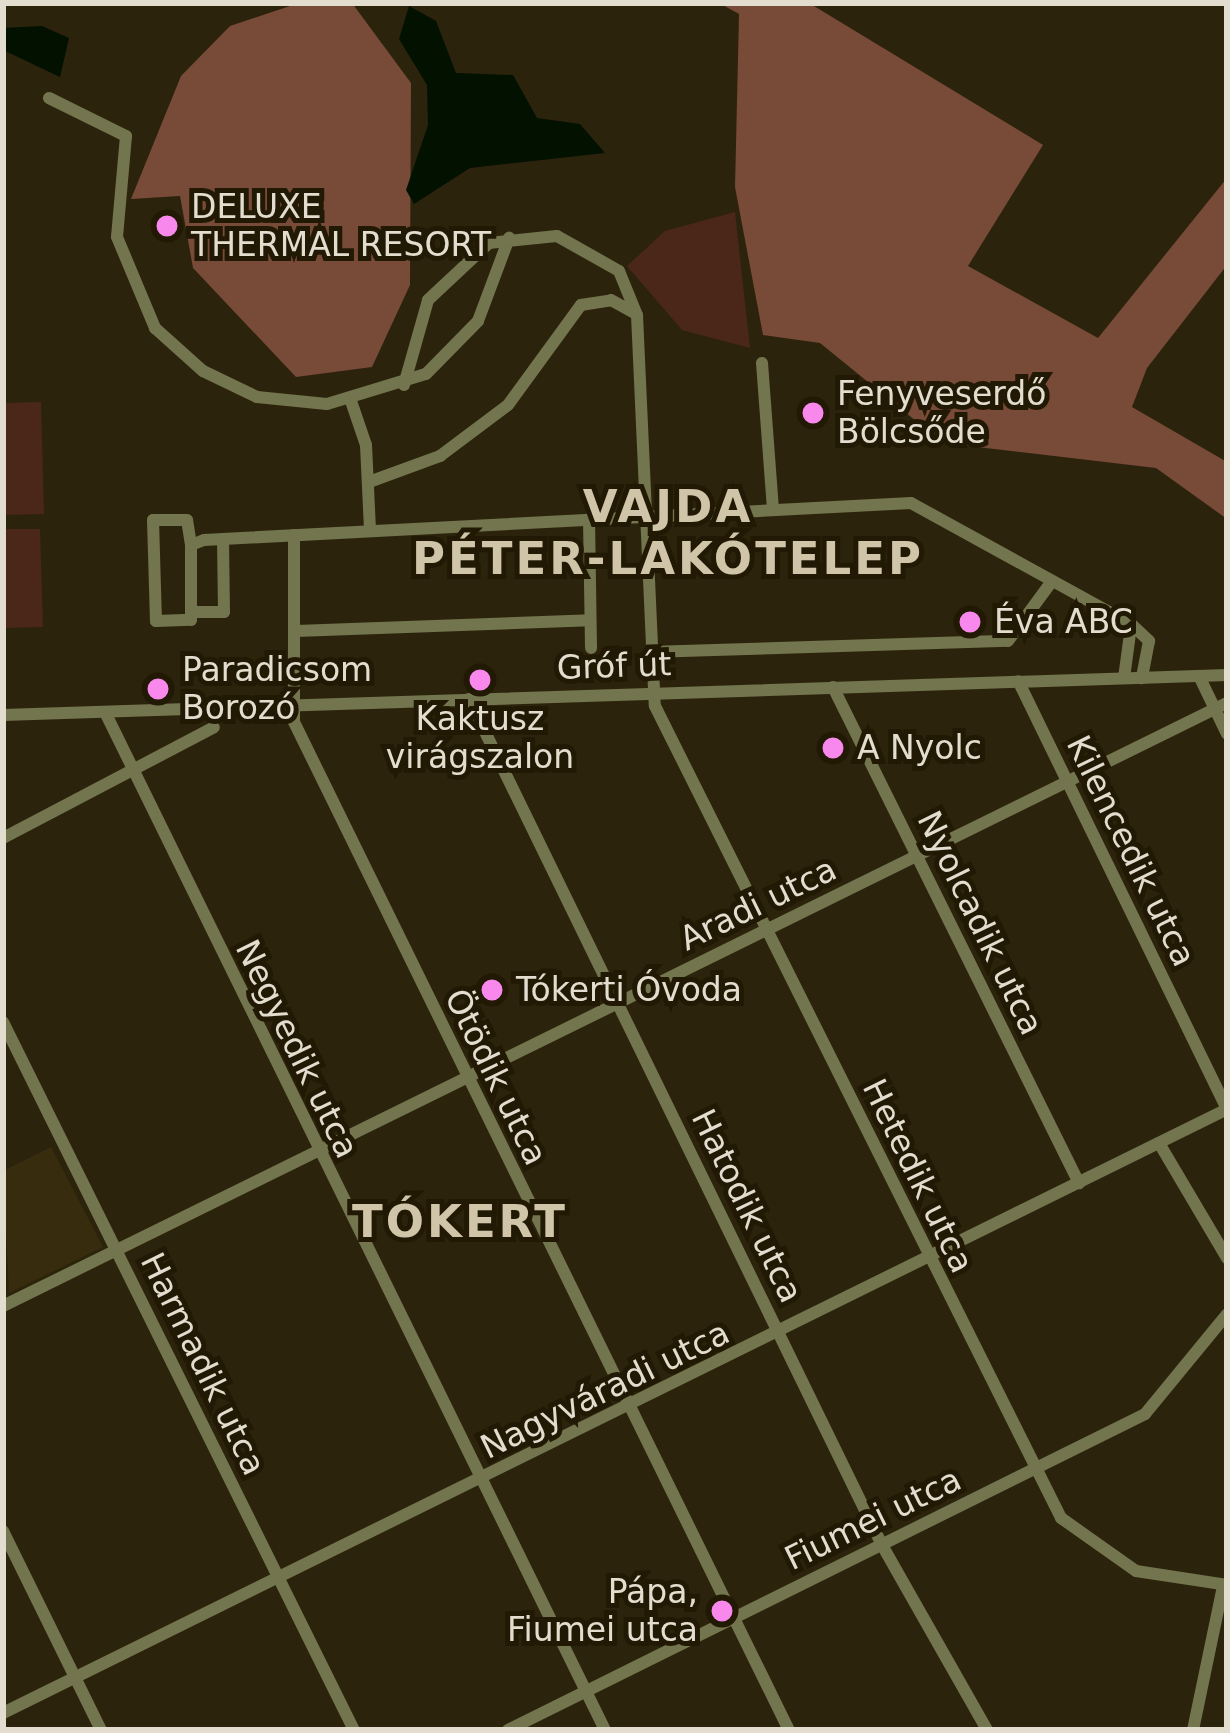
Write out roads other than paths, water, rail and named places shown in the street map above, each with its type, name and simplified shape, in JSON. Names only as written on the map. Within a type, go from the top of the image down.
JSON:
[{"type":"street","points":[[49,98],[126,136],[117,237],[155,328],[230,387],[291,404],[351,401],[404,386],[478,321],[509,238]]},
{"type":"street","points":[[404,386],[444,276],[509,238],[557,236],[602,254],[637,315],[650,692]]},
{"type":"street","points":[[369,482],[440,456],[508,405],[581,304],[611,300],[637,315]]},
{"type":"street","points":[[762,363],[773,508]]},
{"type":"street","points":[[351,401],[369,482],[370,531]]},
{"type":"street","points":[[191,545],[224,539],[911,503],[1131,625],[1152,653],[1142,678]]},
{"type":"street","points":[[589,519],[591,648]]},
{"type":"street","points":[[191,612],[187,520],[153,520],[155,621],[191,612],[224,612],[224,539]]},
{"type":"street","name":"Ötödik utca","points":[[294,536],[298,703],[294,722],[789,1730]]},
{"type":"street","points":[[649,652],[1008,641],[1052,580]]},
{"type":"street","points":[[296,631],[590,620]]},
{"type":"street","points":[[1124,678],[1131,625]]},
{"type":"street","name":"Gróf út","points":[[3,715],[1227,675]]},
{"type":"street","points":[[1199,676],[1221,706],[1227,734]]},
{"type":"street","name":"Kilencedik utca","points":[[1018,681],[1227,1109]]},
{"type":"street","name":"Nyolcadik utca","points":[[832,686],[1079,1183]]},
{"type":"street","name":"Hetedik utca","points":[[650,692],[1032,1470],[1092,1550],[1160,1579],[1225,1586]]},
{"type":"street","name":"Hatodik utca","points":[[469,699],[882,1545],[987,1730]]},
{"type":"street","name":"Aradi utca","points":[[3,1306],[1221,706]]},
{"type":"street","name":"Negyedik utca","points":[[105,712],[316,1152],[605,1730]]},
{"type":"street","points":[[3,838],[214,727]]},
{"type":"street","name":"Harmadik utca","points":[[3,1022],[354,1730]]},
{"type":"street","points":[[1213,1081],[1227,1074]]},
{"type":"street","name":"Nagyváradi utca","points":[[3,1713],[280,1582],[1227,1109]]},
{"type":"street","points":[[1160,1143],[1227,1258]]},
{"type":"street","name":"Fiumei utca","points":[[508,1730],[1145,1414],[1227,1315]]},
{"type":"street","points":[[3,1531],[101,1730]]},
{"type":"street","points":[[1193,1730],[1225,1586]]},
{"type":"place","name":"DELUXE THERMAL RESORT","points":[[167,226]]},
{"type":"place","name":"Fenyveserdő Bölcsőde","points":[[813,413]]},
{"type":"place","name":"Éva ABC","points":[[970,622]]},
{"type":"place","name":"Kaktusz virágszalon","points":[[480,680]]},
{"type":"place","name":"Paradicsom Borozó","points":[[158,689]]},
{"type":"place","name":"A Nyolc","points":[[833,748]]},
{"type":"place","name":"Tókerti Óvoda","points":[[492,990]]},
{"type":"place","name":"Pápa, Fiumei utca","points":[[722,1611]]},
{"type":"district","name":"VAJDA PÉTER-LAKÓTELEP","points":[[668,533]]},
{"type":"district","name":"TÓKERT","points":[[460,1222]]}]
